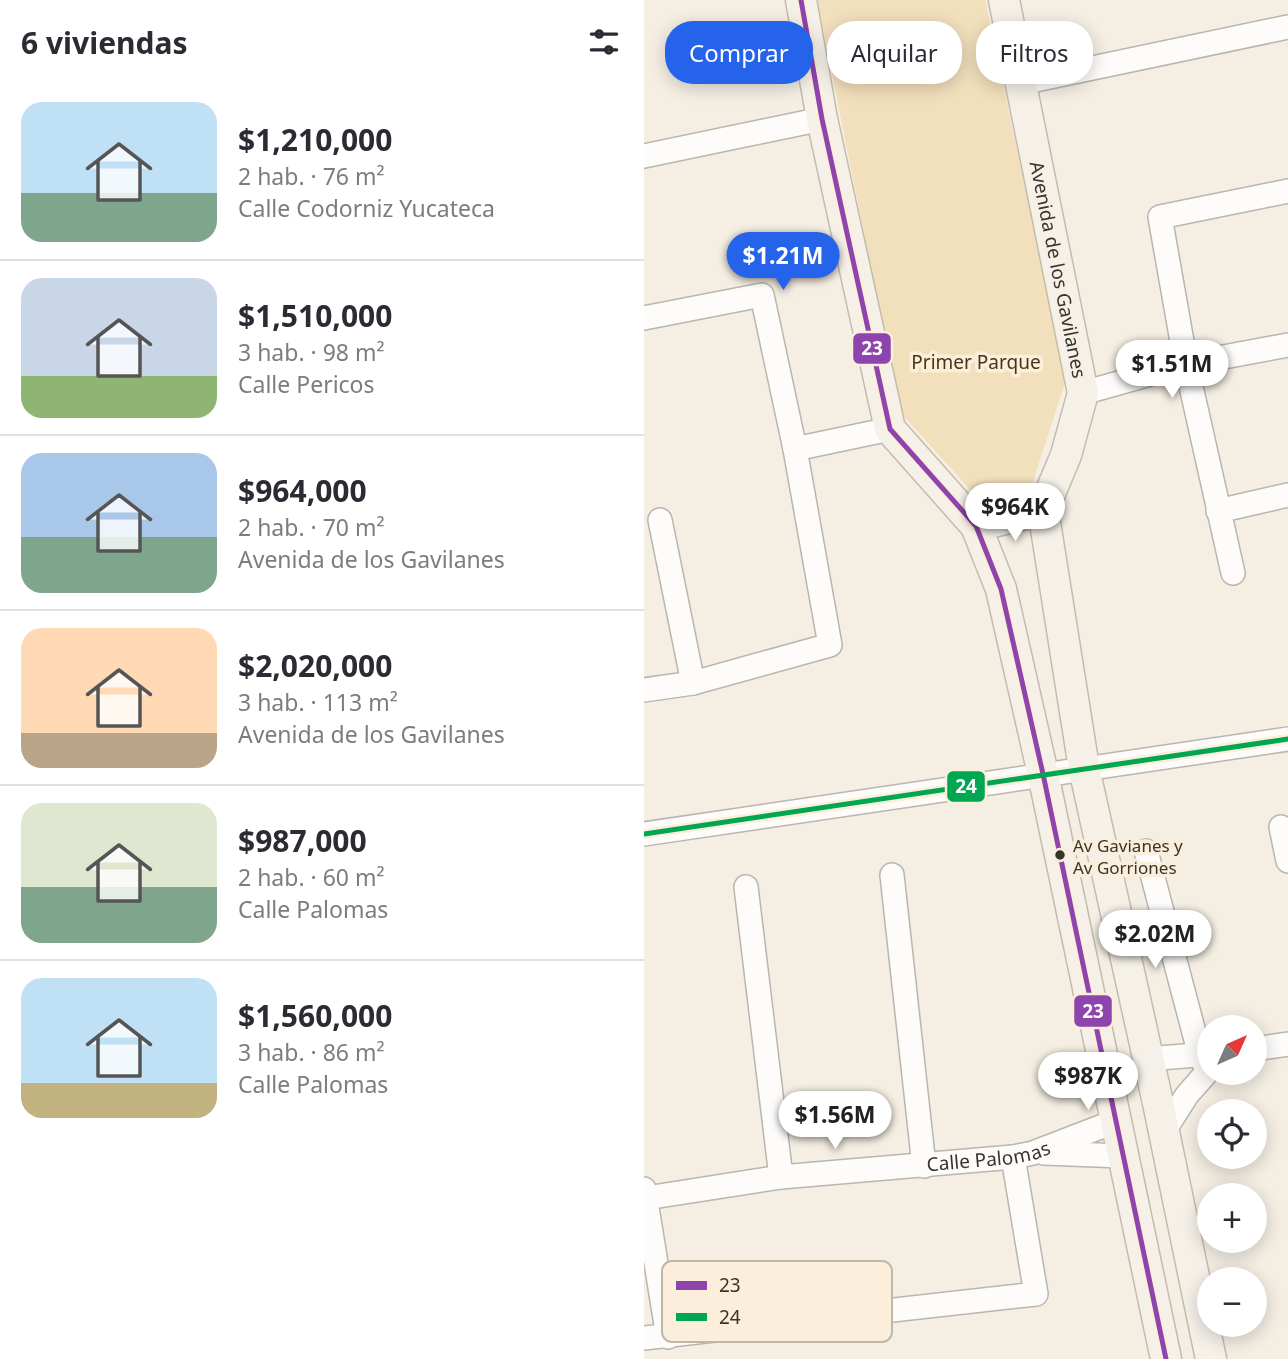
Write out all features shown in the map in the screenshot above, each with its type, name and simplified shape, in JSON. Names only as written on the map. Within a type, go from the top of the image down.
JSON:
[{"type":"main road","points":[[801,0],[822,119],[890,429],[976,526],[1001,589],[1043,774],[1166,1359]]},
{"type":"main road","name":"Avenida de los Gavilanes","points":[[1004,0],[1008,21]]},
{"type":"main road","name":"Avenida de los Gavilanes","points":[[1021,84],[1083,393],[1066,455],[1043,510]]},
{"type":"main road","points":[[976,526],[1043,510],[1084,768],[1211,1359]]},
{"type":"street","points":[[1093,68],[1288,27]]},
{"type":"street","points":[[644,156],[822,119]]},
{"type":"street","points":[[1233,573],[1186,364],[1160,217],[1288,191]]},
{"type":"street","points":[[644,318],[762,295],[795,449],[830,645],[693,683],[644,690]]},
{"type":"street","points":[[1083,393],[1186,364],[1288,345]]},
{"type":"street","points":[[795,449],[890,429]]},
{"type":"street","points":[[1218,511],[1288,495]]},
{"type":"street","points":[[660,520],[693,683]]},
{"type":"street","points":[[644,834],[1288,739]]},
{"type":"street","points":[[1281,827],[1288,861]]},
{"type":"street","points":[[1146,852],[1197,1028]]},
{"type":"street","points":[[892,875],[924,1166]]},
{"type":"street","points":[[747,887],[780,1177]]},
{"type":"street","points":[[1267,1047],[1288,1044]]},
{"type":"street","points":[[1147,1059],[1197,1062]]},
{"type":"street","points":[[1164,1131],[1197,1078]]},
{"type":"street","name":"Calle Palomas","points":[[645,1194],[780,1177],[1023,1155],[1116,1121]]},
{"type":"street","points":[[892,1311],[1037,1294],[1023,1155],[1124,1156]]},
{"type":"street","points":[[645,1194],[662,1300]]},
{"type":"street","points":[[644,1338],[662,1337]]},
{"type":"green space","name":"Primer Parque","points":[[817,0],[985,0],[989,21],[976,21],[976,84],[1003,84],[1066,380],[1031,487],[1014,502],[975,495],[900,412],[834,84],[962,84],[962,21],[827,21],[827,50]]},
{"type":"transit line","name":"23","points":[[801,0],[822,119],[890,429],[976,526],[1001,589],[1043,774],[1166,1359]]},
{"type":"transit line","name":"24","points":[[644,834],[1288,739]]},
{"type":"place","name":"Av Gavianes y Av Gorriones","points":[[1060,855]]}]
